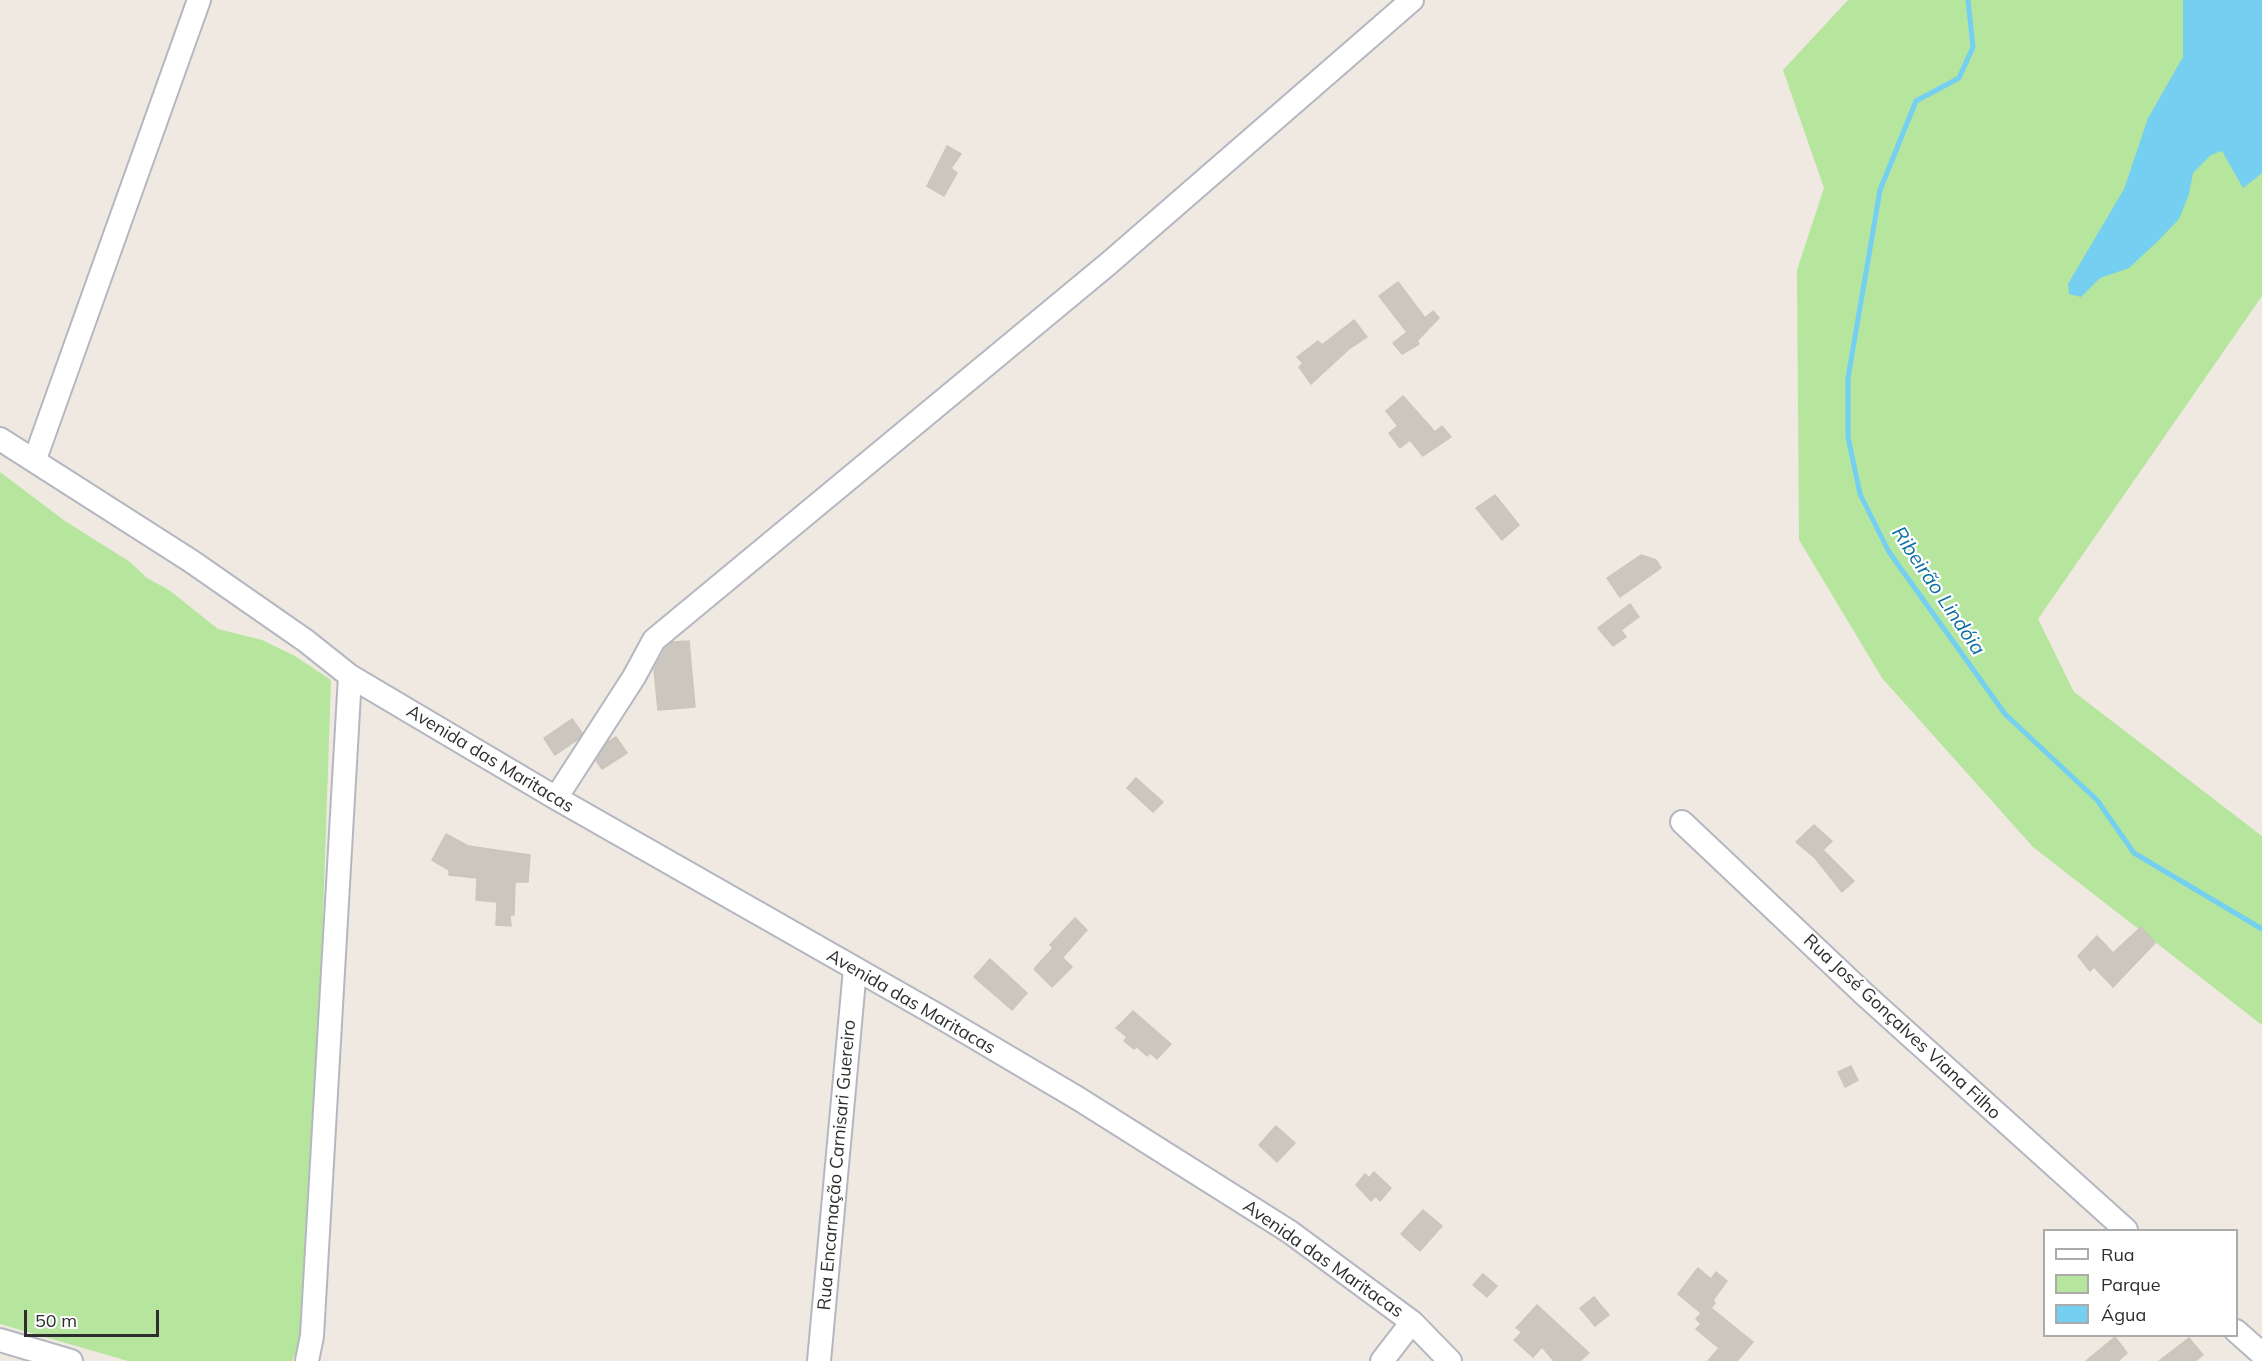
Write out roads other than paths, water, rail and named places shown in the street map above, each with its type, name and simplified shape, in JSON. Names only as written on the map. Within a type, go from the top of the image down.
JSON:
[{"type":"street","points":[[35,459],[200,0]]},
{"type":"street","points":[[556,798],[634,677],[654,640],[1108,264],[1412,0]]},
{"type":"street","name":"Avenida das Maritacas","points":[[0,439],[35,459],[191,561],[306,641],[350,676],[556,798],[1079,1099],[1290,1232],[1412,1322],[1450,1361]]},
{"type":"street","points":[[307,1361],[312,1336],[350,676]]},
{"type":"street","name":"Rua José Gonçalves Viana Filho","points":[[1682,822],[1864,994],[2125,1229]]},
{"type":"street","name":"Rua Encarnação Carnisari Guereiro","points":[[819,1361],[855,969]]},
{"type":"street","points":[[1382,1361],[1412,1322]]},
{"type":"street","points":[[2238,1333],[2262,1354]]},
{"type":"street","points":[[0,1340],[71,1361]]},
{"type":"water","points":[[2183,0],[2262,0],[2262,173],[2243,188],[2222,151],[2211,155],[2193,173],[2189,194],[2179,219],[2158,241],[2129,268],[2100,278],[2081,297],[2069,294],[2068,284],[2124,189],[2148,118],[2183,57]]},
{"type":"waterway","name":"Ribeirão Lindóia","points":[[1968,0],[1973,47],[1959,78],[1916,101],[1880,190],[1848,378],[1848,437],[1860,494],[1889,552],[2005,714],[2097,800],[2134,853],[2262,929]]}]
